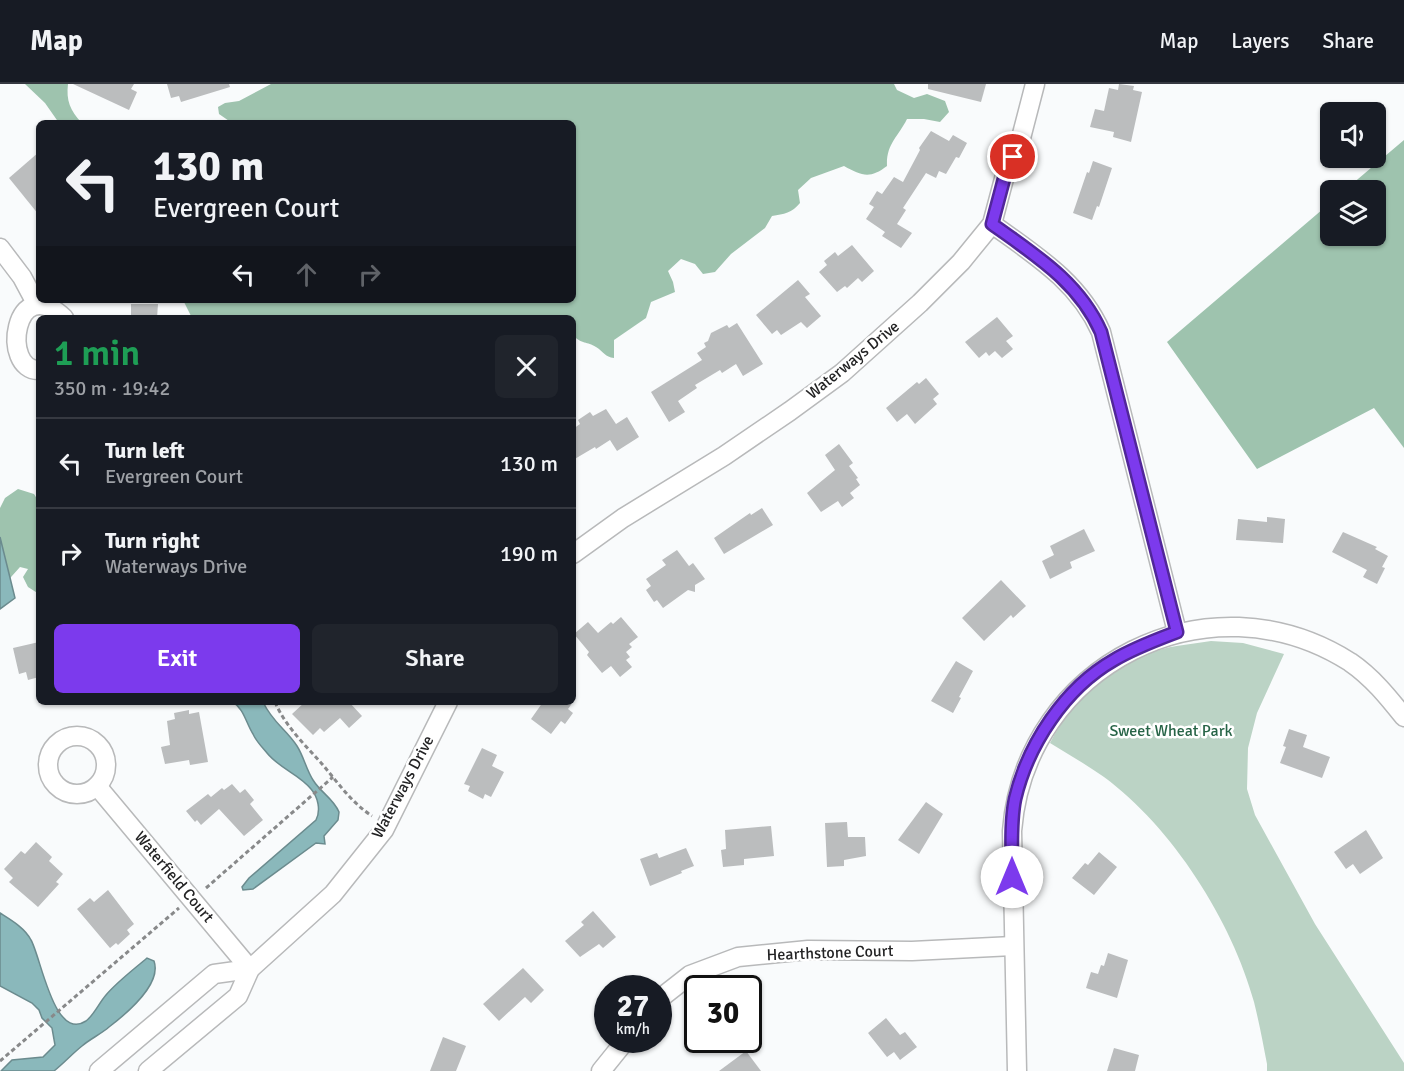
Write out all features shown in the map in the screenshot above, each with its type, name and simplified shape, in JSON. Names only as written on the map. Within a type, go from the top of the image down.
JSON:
[{"type":"street","name":"Waterways Drive","points":[[576,552],[623,518],[724,456],[842,373],[920,303],[961,262],[992,224],[1005,175],[1021,138],[1035,84]]},
{"type":"street","points":[[992,224],[1049,265],[1079,294],[1095,318],[1101,332],[1177,632]]},
{"type":"street","points":[[0,248],[22,277],[37,306]]},
{"type":"street","points":[[36,369],[24,367],[9,351],[6,341],[11,321],[18,313],[37,306],[48,307],[60,315]]},
{"type":"street","points":[[1017,1071],[1013,946],[1013,816],[1022,778],[1041,735],[1071,695],[1100,670],[1134,650],[1177,632],[1230,627],[1271,631],[1329,651],[1350,663],[1377,686],[1404,717]]},
{"type":"street","name":"Waterways Drive","points":[[148,1071],[238,996],[250,969],[333,894],[386,826],[446,705]]},
{"type":"street","name":"Waterfield Court","points":[[97,786],[250,969]]},
{"type":"street","name":"Hearthstone Court","points":[[672,989],[690,975],[738,957],[808,950],[912,951],[1013,946]]},
{"type":"street","points":[[99,1071],[214,974],[250,969]]},
{"type":"street","points":[[602,1071],[616,1053]]},
{"type":"path","points":[[276,705],[281,716],[358,806],[386,826]]},
{"type":"path","points":[[306,802],[333,777]]},
{"type":"path","points":[[0,1061],[62,1010]]},
{"type":"green space","points":[[25,84],[68,84],[70,105],[79,120],[57,120],[45,103]]},
{"type":"green space","points":[[271,84],[894,84],[897,90],[914,98],[927,94],[945,101],[949,112],[940,122],[907,119],[888,152],[887,166],[876,173],[861,174],[844,166],[811,178],[798,190],[800,203],[794,209],[772,216],[765,228],[731,254],[715,272],[703,274],[695,264],[681,259],[668,271],[675,292],[651,302],[646,318],[614,340],[614,358],[576,338],[576,315],[190,315],[184,303],[576,303],[576,120],[228,120],[219,114],[218,107],[225,103],[239,101]]},
{"type":"green space","points":[[1404,140],[1404,448],[1374,408],[1257,469],[1167,342],[1320,212],[1320,246],[1386,246],[1386,180],[1357,180],[1371,168],[1386,168],[1386,155]]},
{"type":"green space","points":[[18,489],[34,494],[36,497],[36,592],[28,587],[23,577],[28,569],[20,567],[3,586],[0,601],[0,508],[5,498]]},
{"type":"green space","name":"Sweet Wheat Park","points":[[1211,641],[1243,643],[1284,654],[1257,713],[1248,748],[1247,789],[1255,815],[1315,924],[1404,1063],[1404,1071],[1267,1071],[1256,1010],[1244,971],[1215,908],[1196,878],[1176,849],[1129,798],[1104,777],[1050,743],[1059,727],[1081,699],[1123,666],[1163,649]]},
{"type":"water","points":[[0,537],[15,598],[0,609]]},
{"type":"water","points":[[236,705],[265,705],[297,746],[313,780],[339,812],[338,820],[324,836],[325,844],[316,843],[253,889],[243,890],[242,887],[249,878],[316,820],[318,808],[317,800],[311,789],[267,753],[256,739]]},
{"type":"water","points":[[0,913],[17,925],[31,940],[57,1009],[65,1020],[75,1024],[86,1021],[110,990],[147,958],[154,961],[153,979],[141,998],[54,1071],[1,1071],[12,1060],[43,1057],[55,1045],[52,1028],[42,1018],[39,1010],[32,1003],[0,986]]},
{"type":"building","points":[[73,84],[134,84],[131,89],[137,92],[129,110]]},
{"type":"building","points":[[167,84],[229,84],[230,87],[181,102],[179,96],[171,98]]},
{"type":"building","points":[[928,84],[986,84],[981,102],[928,89]]},
{"type":"building","points":[[1119,84],[1134,86],[1133,90],[1142,92],[1131,142],[1113,137],[1114,132],[1090,127],[1095,109],[1104,111],[1109,88],[1118,90]]},
{"type":"building","points":[[931,131],[949,141],[953,135],[967,143],[946,174],[939,171],[936,178],[926,173],[903,208],[906,210],[897,224],[912,233],[901,248],[882,236],[885,232],[866,219],[874,207],[869,204],[877,191],[882,194],[894,177],[903,182],[919,148]]},
{"type":"building","points":[[36,155],[36,211],[9,178]]},
{"type":"building","points":[[1093,161],[1112,168],[1099,207],[1097,206],[1092,220],[1073,213]]},
{"type":"building","points":[[852,245],[874,271],[862,282],[858,278],[847,288],[845,286],[837,292],[819,272],[827,265],[824,261],[835,252],[838,256]]},
{"type":"building","points":[[798,280],[810,294],[805,297],[821,316],[807,328],[801,322],[781,335],[777,330],[772,334],[756,315]]},
{"type":"building","points":[[131,304],[158,304],[157,315],[131,315]]},
{"type":"building","points":[[997,317],[1013,336],[1006,341],[1013,349],[1002,358],[995,351],[989,356],[986,352],[979,358],[965,342]]},
{"type":"building","points":[[737,323],[763,364],[743,376],[736,364],[722,373],[720,370],[695,385],[697,388],[678,401],[685,412],[669,422],[651,392],[702,360],[697,353],[706,347],[704,343],[708,341],[711,333]]},
{"type":"building","points":[[926,378],[939,394],[933,399],[937,404],[915,424],[907,414],[897,422],[886,408],[917,382],[919,384]]},
{"type":"building","points":[[606,409],[616,424],[627,417],[639,437],[617,451],[610,440],[576,458],[576,427],[580,424],[578,420],[590,412],[593,416]]},
{"type":"building","points":[[839,444],[853,463],[849,466],[860,485],[850,493],[854,498],[842,507],[838,501],[821,512],[807,493],[835,470],[825,455]]},
{"type":"building","points":[[762,508],[773,525],[724,554],[714,538],[750,513],[751,515]]},
{"type":"building","points":[[1267,517],[1285,519],[1283,543],[1236,540],[1238,519],[1267,522]]},
{"type":"building","points":[[1084,529],[1095,551],[1070,562],[1072,568],[1050,579],[1042,561],[1054,555],[1050,546]]},
{"type":"building","points":[[1343,532],[1377,547],[1375,549],[1388,556],[1377,584],[1363,577],[1367,570],[1332,552]]},
{"type":"building","points":[[677,550],[689,566],[693,563],[705,579],[695,585],[695,592],[688,590],[663,608],[657,600],[654,602],[646,590],[651,586],[646,579],[666,565],[662,560]]},
{"type":"building","points":[[1001,580],[1026,606],[1013,618],[1011,615],[984,641],[962,618]]},
{"type":"building","points":[[621,617],[638,637],[629,644],[632,647],[626,652],[630,657],[626,660],[632,667],[620,677],[611,666],[602,673],[587,655],[589,652],[576,636],[576,632],[588,622],[598,633],[611,622],[613,624]]},
{"type":"building","points":[[36,643],[36,678],[28,680],[26,672],[19,674],[13,648]]},
{"type":"building","points":[[956,661],[973,671],[953,713],[931,701]]},
{"type":"building","points":[[302,705],[352,705],[362,716],[349,728],[340,718],[324,732],[320,728],[313,735],[292,714]]},
{"type":"building","points":[[541,705],[571,705],[568,709],[573,713],[565,724],[561,721],[551,734],[531,719]]},
{"type":"building","points":[[189,710],[189,714],[199,712],[208,762],[190,765],[189,760],[165,764],[161,747],[170,745],[167,721],[175,719],[174,713]]},
{"type":"building","points":[[1289,729],[1307,735],[1303,747],[1330,757],[1322,778],[1280,763]]},
{"type":"building","points":[[482,748],[497,755],[492,766],[504,772],[491,797],[485,794],[483,799],[468,791],[470,786],[464,784]]},
{"type":"building","points":[[232,784],[240,793],[245,789],[254,800],[250,804],[263,820],[244,836],[219,809],[201,825],[197,820],[195,822],[186,811],[208,794],[211,797],[222,788],[224,790]]},
{"type":"building","points":[[926,802],[943,814],[919,854],[898,840]]},
{"type":"building","points":[[847,822],[848,837],[865,837],[866,856],[844,860],[844,866],[827,867],[825,823]]},
{"type":"building","points":[[771,826],[774,856],[744,859],[744,865],[723,867],[721,850],[726,849],[725,830]]},
{"type":"building","points":[[1366,830],[1383,858],[1360,874],[1353,864],[1346,869],[1334,852]]},
{"type":"building","points":[[36,842],[52,857],[49,861],[63,874],[56,882],[59,884],[38,907],[9,882],[13,878],[4,869],[21,851],[25,854]]},
{"type":"building","points":[[686,848],[694,866],[650,886],[640,859],[657,853],[659,858]]},
{"type":"building","points":[[1099,852],[1117,867],[1094,895],[1072,878]]},
{"type":"building","points":[[108,890],[134,924],[127,930],[130,934],[118,945],[116,943],[110,948],[77,909],[90,898],[94,902]]},
{"type":"building","points":[[593,911],[616,937],[603,948],[599,944],[580,957],[565,941],[584,925],[581,922]]},
{"type":"building","points":[[1108,953],[1128,960],[1117,998],[1086,988],[1091,972],[1098,974],[1101,965],[1104,966]]},
{"type":"building","points":[[523,968],[544,990],[531,1003],[525,997],[499,1021],[483,1004]]},
{"type":"building","points":[[886,1018],[900,1035],[905,1032],[917,1047],[900,1060],[894,1052],[887,1057],[868,1033]]},
{"type":"building","points":[[443,1037],[466,1046],[456,1071],[430,1071]]},
{"type":"building","points":[[1114,1048],[1139,1055],[1135,1071],[1107,1071]]},
{"type":"building","points":[[743,1053],[748,1053],[761,1071],[719,1071]]},
{"type":"route","points":[[1012,877],[1015,799],[1041,735],[1071,695],[1085,682],[1113,661],[1152,641],[1177,632],[1101,332],[1095,318],[1079,294],[1049,265],[992,224],[1005,175],[1013,157]]}]
